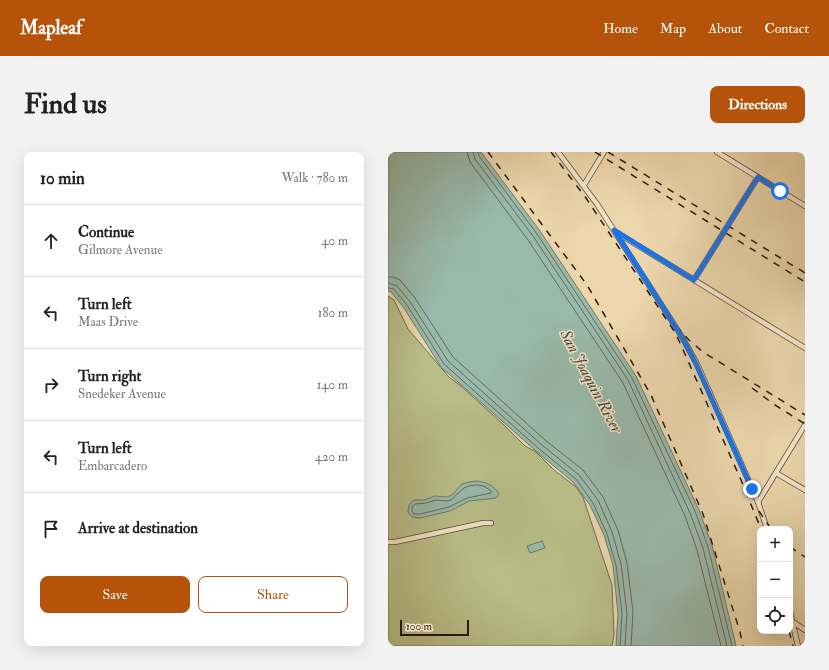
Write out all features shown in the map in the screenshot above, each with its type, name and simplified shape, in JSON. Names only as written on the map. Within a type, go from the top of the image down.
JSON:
[{"type":"street","points":[[558,152],[584,185],[682,337],[696,364],[758,502],[766,526]]},
{"type":"street","points":[[584,185],[604,152]]},
{"type":"street","points":[[717,152],[805,206]]},
{"type":"street","points":[[694,280],[758,177]]},
{"type":"street","points":[[614,230],[805,348]]},
{"type":"street","points":[[758,502],[805,425]]},
{"type":"street","points":[[776,472],[805,490]]},
{"type":"street","points":[[388,542],[395,542],[483,523],[491,523]]},
{"type":"street","points":[[793,622],[805,630]]},
{"type":"street","points":[[793,622],[798,646]]},
{"type":"green space","points":[[388,296],[394,300],[408,329],[449,377],[504,425],[525,446],[536,452],[554,470],[576,487],[583,497],[612,585],[614,635],[612,646],[388,646]]},
{"type":"water","name":"San Joaquin River","points":[[388,152],[481,152],[540,231],[636,376],[699,510],[712,545],[736,646],[616,646],[618,614],[613,565],[604,535],[590,505],[573,482],[441,367],[404,308],[391,292],[388,291]]},
{"type":"water","points":[[477,481],[490,485],[499,494],[496,498],[469,501],[450,511],[420,518],[412,517],[408,512],[409,505],[414,500],[425,500],[434,496],[447,497],[452,495],[462,484]]},
{"type":"water","points":[[542,541],[545,548],[530,553],[527,546]]},
{"type":"railway","points":[[488,152],[587,285],[651,395],[703,514],[743,646]]},
{"type":"railway","points":[[551,152],[586,198],[676,334],[760,526]]},
{"type":"railway","points":[[595,152],[805,282]]},
{"type":"railway","points":[[608,152],[805,273]]},
{"type":"railway","points":[[676,326],[703,352],[805,415]]},
{"type":"railway","points":[[752,388],[805,424]]},
{"type":"railway","points":[[759,511],[769,526]]},
{"type":"railway","points":[[793,549],[805,557]]},
{"type":"railway","points":[[790,634],[793,646]]},
{"type":"route","points":[[752,489],[687,346],[676,326],[614,230],[694,280],[758,177],[780,191]]}]
